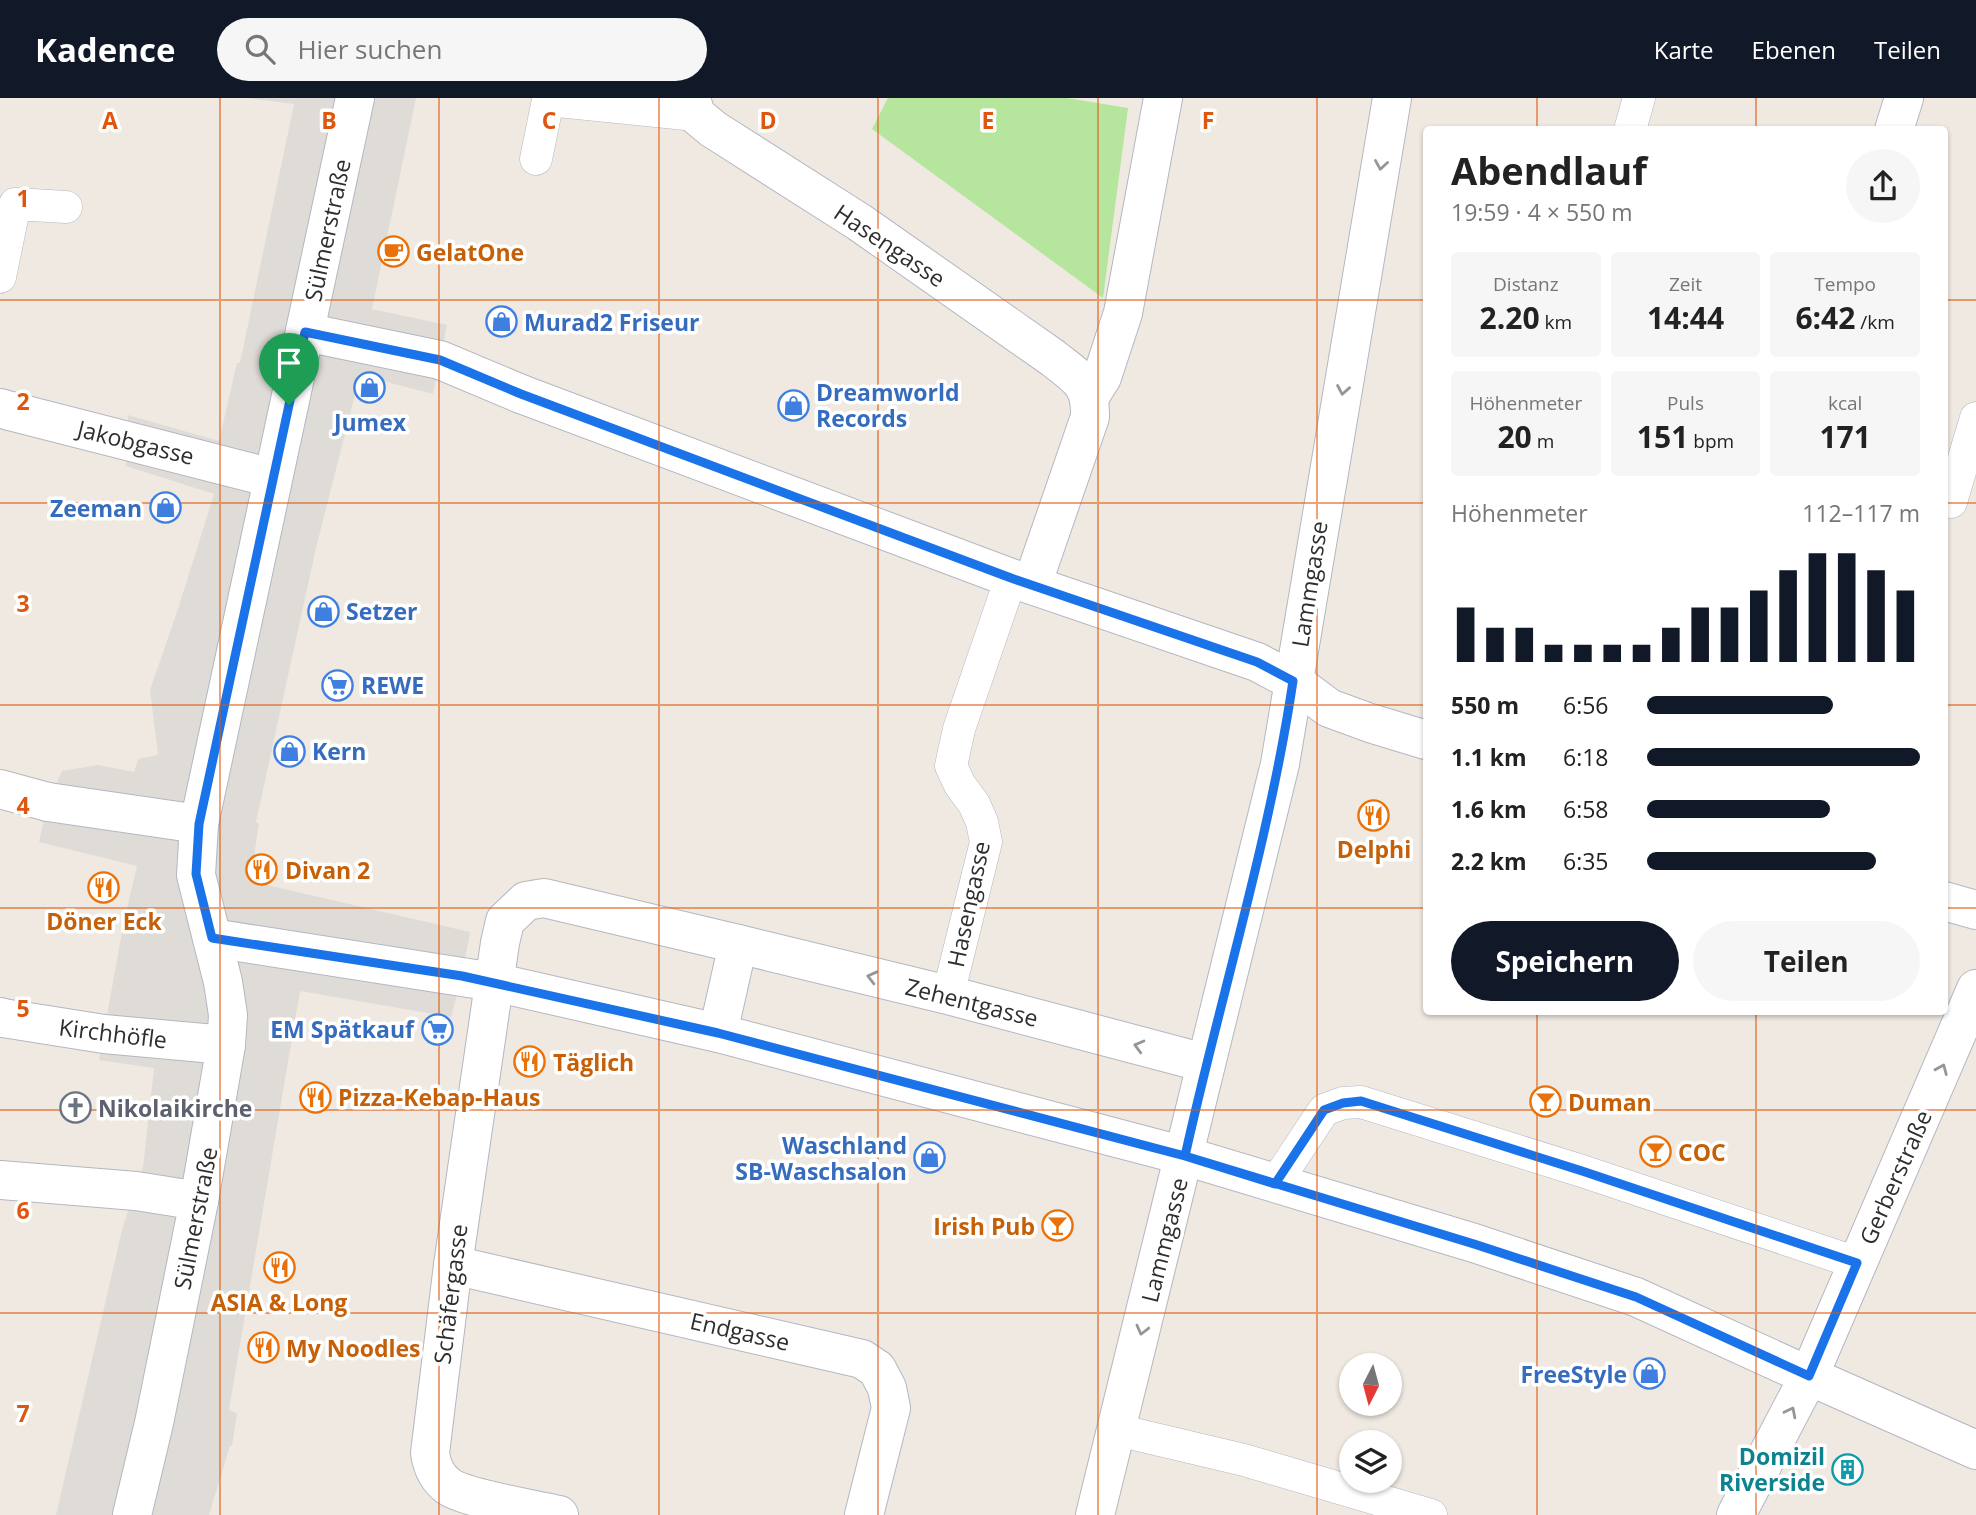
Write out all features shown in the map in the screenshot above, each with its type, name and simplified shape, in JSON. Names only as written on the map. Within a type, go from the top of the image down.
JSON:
[{"type":"street","name":"Sülmerstraße","points":[[132,1515],[154,1423],[199,1201],[226,1045],[228,1015],[196,874],[199,824],[355,98]]},
{"type":"street","name":"Hasengasse","points":[[1021,582],[1090,417],[1090,396],[1102,377],[1123,313],[1163,98]]},
{"type":"street","name":"Lammgasse","points":[[1095,1515],[1280,764],[1392,98]]},
{"type":"street","points":[[1895,126],[1904,98]]},
{"type":"street","name":"Hasengasse","points":[[694,107],[713,129],[859,222],[1053,358],[1078,379],[1090,396]]},
{"type":"street","points":[[305,332],[440,360],[521,394],[1021,582],[1257,662],[1293,681],[1329,708],[1423,739]]},
{"type":"street","name":"Jakobgasse","points":[[5,409],[272,478]]},
{"type":"street","points":[[0,789],[48,802],[199,824]]},
{"type":"street","name":"Zehentgasse","points":[[494,982],[505,921],[526,901],[544,898],[948,995],[1205,1063]]},
{"type":"street","points":[[1948,902],[1976,910]]},
{"type":"street","points":[[212,938],[494,982],[718,1033],[1185,1156],[1474,1244],[1636,1297],[1976,1450]]},
{"type":"street","points":[[718,1033],[737,944]]},
{"type":"street","name":"Schäfergasse","points":[[494,982],[453,1265],[430,1453],[433,1469],[448,1486],[480,1497],[559,1515]]},
{"type":"street","name":"Gerberstraße","points":[[1735,1515],[1809,1376],[1976,989]]},
{"type":"street","name":"Kirchhöfle","points":[[1,1017],[104,1034],[226,1045]]},
{"type":"street","points":[[0,1180],[136,1191],[199,1201]]},
{"type":"street","name":"Endgasse","points":[[453,1265],[862,1359],[877,1369],[887,1388],[891,1408],[864,1515]]},
{"type":"lane","points":[[1631,126],[1639,98]]},
{"type":"lane","points":[[536,159],[548,100],[694,107]]},
{"type":"lane","points":[[0,277],[15,204],[66,206]]},
{"type":"lane","points":[[1951,502],[1976,418]]},
{"type":"lane","name":"Hasengasse","points":[[948,995],[986,842],[982,822],[974,804],[960,785],[951,766],[959,729],[1021,582]]},
{"type":"lane","points":[[1275,1184],[1324,1110],[1343,1103],[1361,1101],[1857,1263]]},
{"type":"lane","points":[[1117,1430],[1244,1461],[1431,1515]]},
{"type":"green space","points":[[888,98],[1067,98],[1128,108],[1103,298],[872,129]]},
{"type":"shaded area","points":[[248,98],[416,98],[372,309],[447,325],[433,394],[360,375],[316,548],[256,822],[259,824],[250,881],[470,932],[451,1017],[300,991],[229,1410],[237,1413],[232,1446],[209,1515],[56,1515],[123,1226],[143,1167],[154,1068],[99,1060],[123,926],[137,866],[39,842],[48,802],[62,771],[98,765],[134,772],[138,759],[158,755],[150,690],[214,494],[126,466],[128,415],[219,441],[237,363],[240,363],[294,104]]},
{"type":"place","name":"GelatOne","points":[[393,252]]},
{"type":"place","name":"Murad2 Friseur","points":[[501,322]]},
{"type":"place","name":"Jumex","points":[[370,388]]},
{"type":"place","name":"Dreamworld Records","points":[[793,405]]},
{"type":"place","name":"Zeeman","points":[[165,508]]},
{"type":"place","name":"Setzer","points":[[323,611]]},
{"type":"place","name":"REWE","points":[[338,685]]},
{"type":"place","name":"Kern","points":[[289,751]]},
{"type":"place","name":"Delphi","points":[[1374,815]]},
{"type":"place","name":"Divan 2","points":[[262,870]]},
{"type":"place","name":"Döner Eck","points":[[104,887]]},
{"type":"place","name":"EM Spätkauf","points":[[437,1029]]},
{"type":"place","name":"Täglich","points":[[530,1062]]},
{"type":"place","name":"Pizza-Kebap-Haus","points":[[315,1097]]},
{"type":"place","name":"Duman","points":[[1545,1102]]},
{"type":"place","name":"Nikolaikirche","points":[[75,1108]]},
{"type":"place","name":"COC","points":[[1655,1152]]},
{"type":"place","name":"Waschland SB-Waschsalon","points":[[930,1158]]},
{"type":"place","name":"Irish Pub","points":[[1058,1226]]},
{"type":"place","name":"ASIA & Long","points":[[279,1268]]},
{"type":"place","name":"My Noodles","points":[[263,1348]]},
{"type":"place","name":"FreeStyle","points":[[1650,1374]]},
{"type":"place","name":"Domizil Riverside","points":[[1848,1469]]},
{"type":"route","points":[[289,405],[199,824],[196,874],[212,938],[494,982],[718,1033],[1185,1156],[1275,1184],[1324,1110],[1343,1103],[1361,1101],[1857,1263],[1809,1376],[1636,1297],[1474,1244],[1275,1184],[1185,1156],[1205,1063],[1280,764],[1293,681],[1257,662],[1011,578],[521,394],[440,360],[305,332],[289,405]]}]
